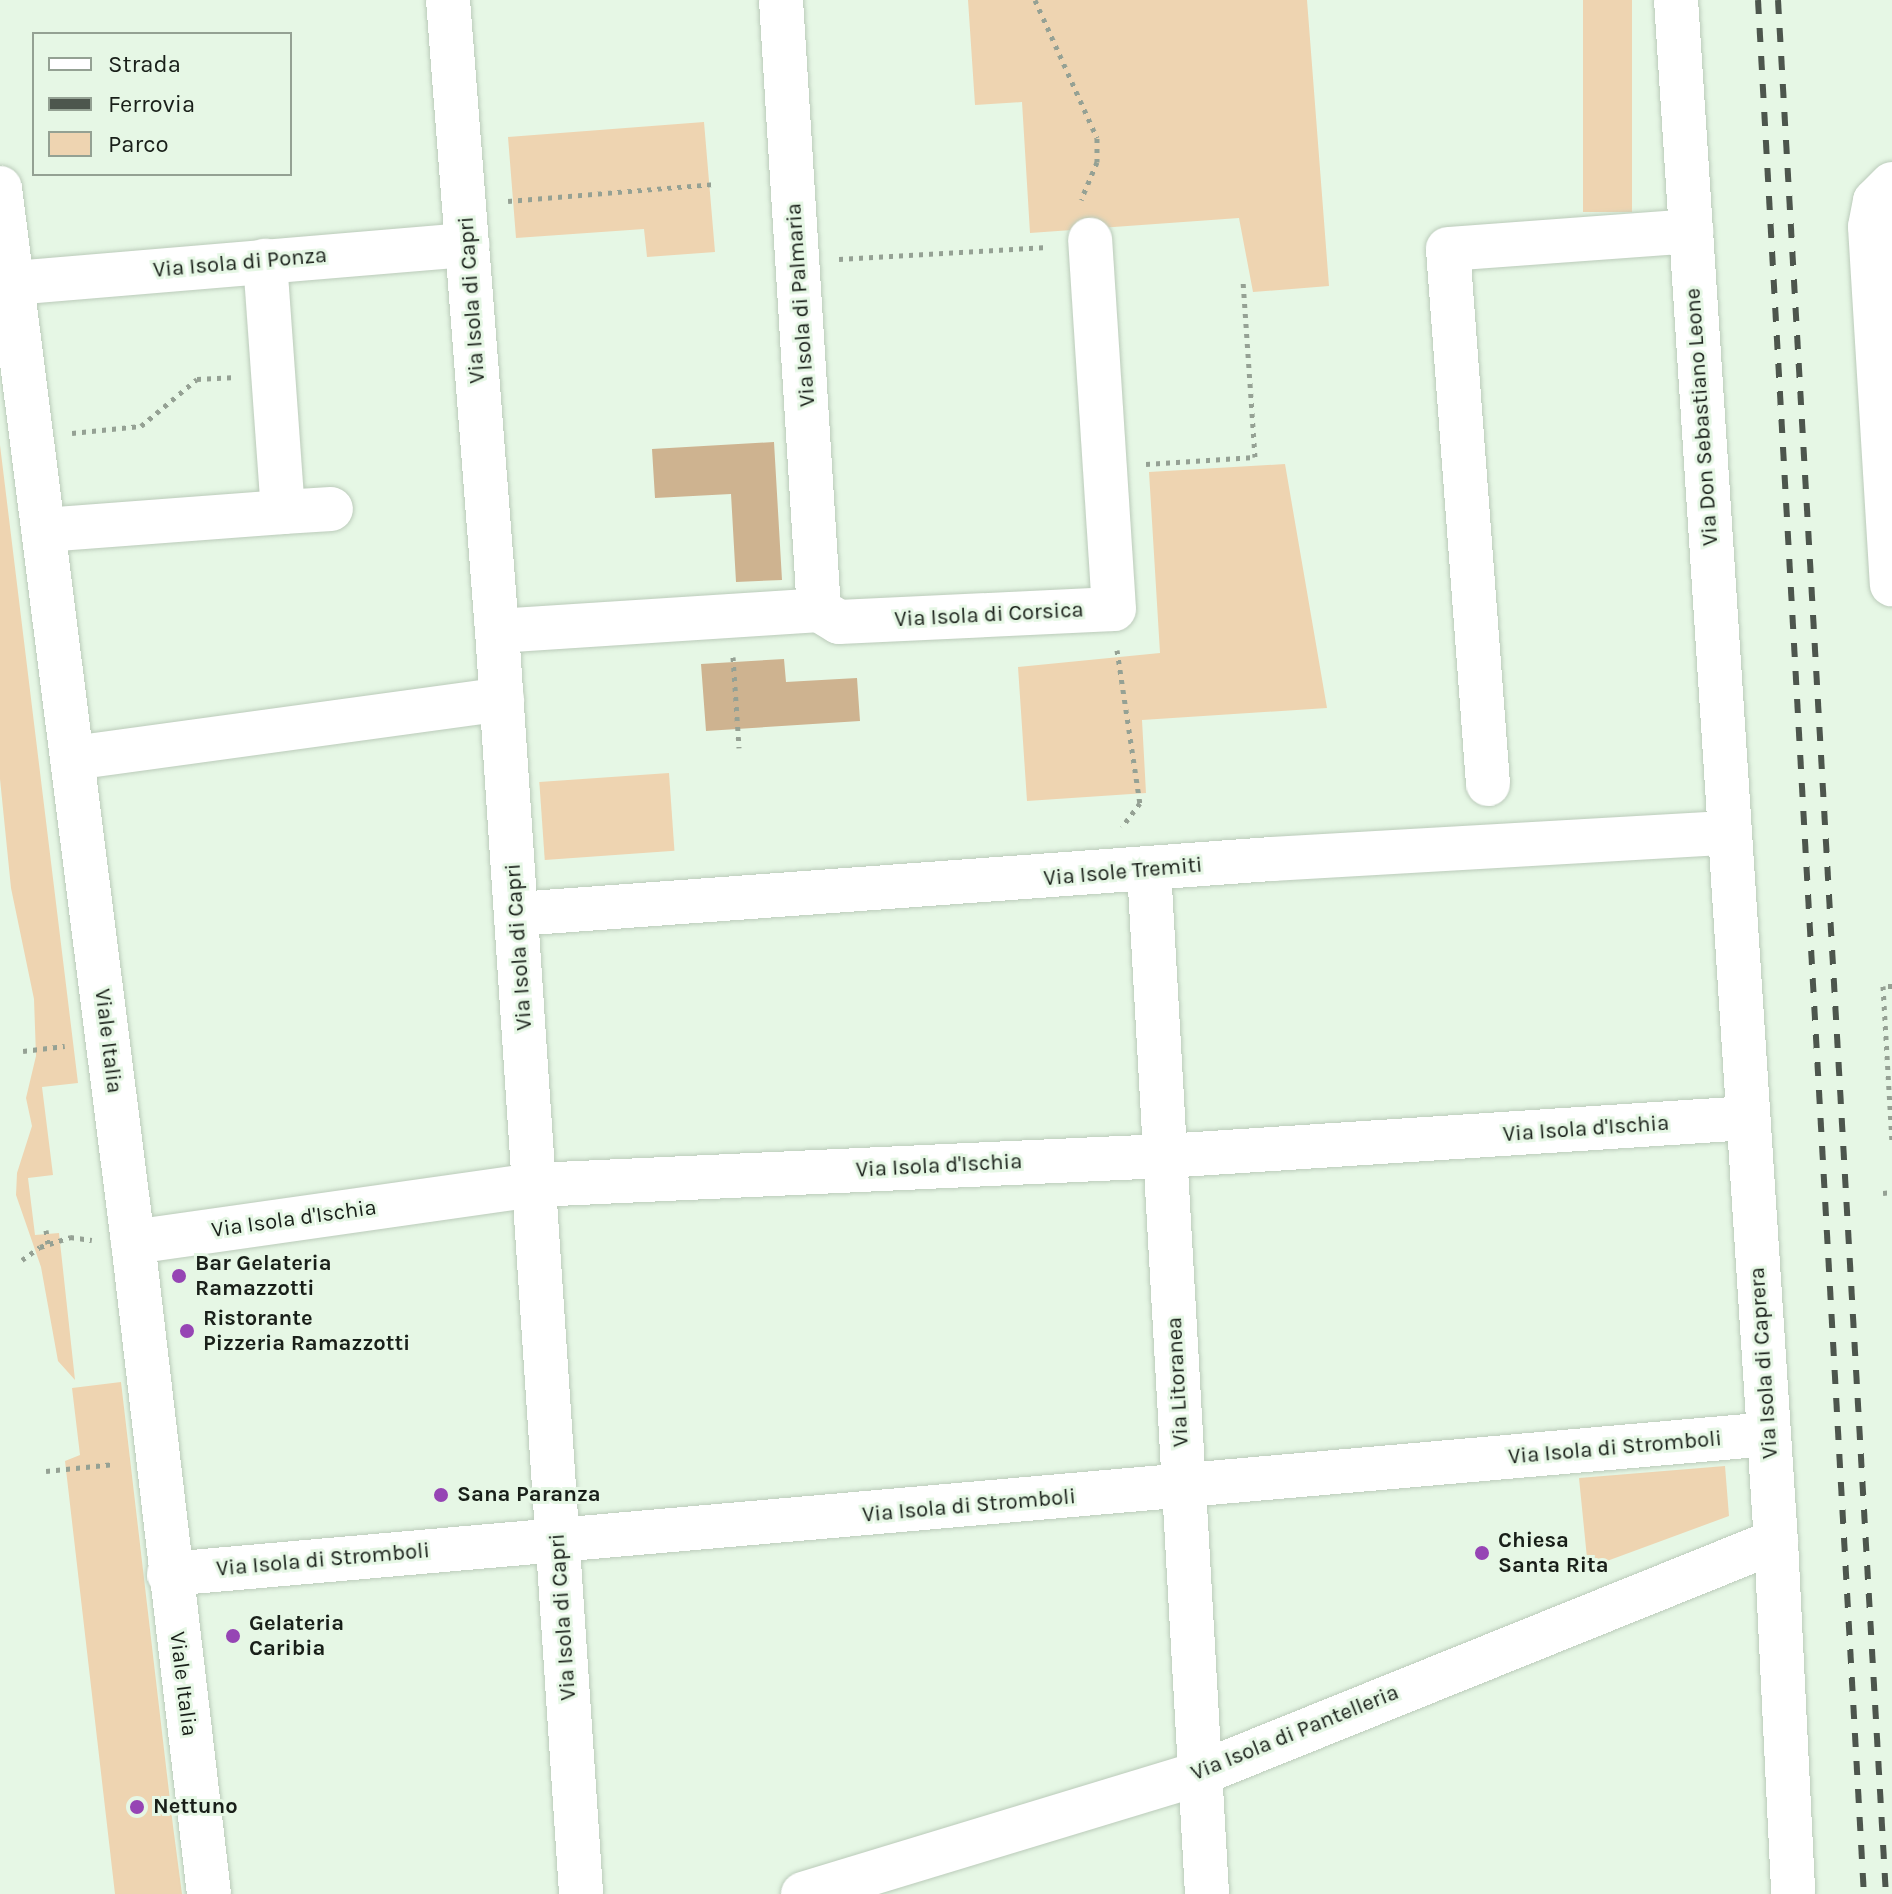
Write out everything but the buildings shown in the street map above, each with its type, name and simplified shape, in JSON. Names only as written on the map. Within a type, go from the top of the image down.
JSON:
[{"type":"street","name":"Via Isola di Capri","points":[[448,0],[502,699],[581,1894]]},
{"type":"street","name":"Via Isola di Palmaria","points":[[781,0],[819,610]]},
{"type":"street","name":"Via Don Sebastiano Leone","points":[[1676,0],[1729,833]]},
{"type":"street","points":[[1892,184],[1875,201],[1870,227],[1892,584]]},
{"type":"street","name":"Viale Italia","points":[[0,188],[33,281],[44,530],[73,758],[152,1239],[169,1574],[209,1894]]},
{"type":"street","points":[[1488,784],[1448,249],[1691,231]]},
{"type":"street","name":"Via Isola di Corsica","points":[[497,631],[819,610],[839,622],[1114,609],[1105,465],[1074,233]]},
{"type":"street","name":"Via Isola di Ponza","points":[[33,281],[467,245]]},
{"type":"street","points":[[265,261],[283,512]]},
{"type":"street","points":[[44,530],[331,509]]},
{"type":"street","points":[[73,758],[502,699]]},
{"type":"street","name":"Via Isole Tremiti","points":[[517,914],[1149,869],[1729,833]]},
{"type":"street","name":"Via Isola di Caprera","points":[[1729,833],[1776,1541],[1793,1894]]},
{"type":"street","name":"Via Litoranea","points":[[1149,869],[1207,1894]]},
{"type":"street","name":"Via Isola d'Ischia","points":[[152,1239],[535,1185],[1165,1156],[1748,1118]]},
{"type":"street","name":"Via Isola di Stromboli","points":[[169,1574],[1185,1489],[1769,1434]]},
{"type":"street","name":"Via Isola di Pantelleria","points":[[803,1894],[1201,1773],[1776,1541]]},
{"type":"path","points":[[831,259],[1074,233],[1097,162],[1097,138],[1035,0]]},
{"type":"path","points":[[508,201],[716,184]]},
{"type":"path","points":[[1105,465],[1255,457],[1243,280]]},
{"type":"path","points":[[76,432],[141,426],[197,379],[237,377]]},
{"type":"path","points":[[731,616],[739,748]]},
{"type":"path","points":[[1116,833],[1140,803],[1118,666]]},
{"type":"path","points":[[1892,986],[1883,986],[1892,1141]]},
{"type":"path","points":[[23,1051],[73,1045]]},
{"type":"path","points":[[1883,1193],[1892,1192]]},
{"type":"path","points":[[46,1230],[48,1244]]},
{"type":"path","points":[[22,1260],[48,1244],[81,1237]]},
{"type":"path","points":[[46,1471],[115,1463],[116,1477]]},
{"type":"green space","points":[[968,0],[1307,0],[1329,286],[1253,292],[1239,218],[1030,233],[1022,102],[975,105]]},
{"type":"green space","points":[[1583,0],[1632,0],[1632,212],[1583,212]]},
{"type":"green space","points":[[704,122],[715,252],[647,257],[644,229],[516,238],[508,137]]},
{"type":"green space","points":[[0,445],[78,1083],[42,1087],[53,1175],[28,1178],[35,1235],[59,1233],[75,1380],[58,1361],[41,1267],[16,1195],[17,1173],[32,1126],[26,1098],[36,1056],[34,999],[11,888],[0,779]]},
{"type":"green space","points":[[1285,464],[1327,708],[1142,720],[1146,793],[1027,801],[1018,667],[1160,653],[1149,472]]},
{"type":"green space","points":[[669,773],[674,851],[545,860],[539,782]]},
{"type":"green space","points":[[121,1382],[182,1894],[115,1894],[65,1461],[80,1455],[72,1388]]},
{"type":"green space","points":[[1725,1466],[1729,1516],[1588,1568],[1579,1478]]},
{"type":"shaded area","points":[[774,442],[782,580],[736,582],[731,494],[655,498],[652,449]]},
{"type":"shaded area","points":[[784,659],[786,682],[857,678],[860,721],[706,731],[701,664]]},
{"type":"railway","points":[[1758,0],[1864,1894]]},
{"type":"railway","points":[[1778,0],[1886,1894]]},
{"type":"place","name":"Bar Gelateria Ramazzotti","points":[[179,1276]]},
{"type":"place","name":"Ristorante Pizzeria Ramazzotti","points":[[187,1331]]},
{"type":"place","name":"Sana Paranza","points":[[441,1495]]},
{"type":"place","name":"Chiesa Santa Rita","points":[[1482,1553]]},
{"type":"place","name":"Gelateria Caribia","points":[[233,1636]]},
{"type":"place","name":"Nettuno","points":[[137,1807]]}]
